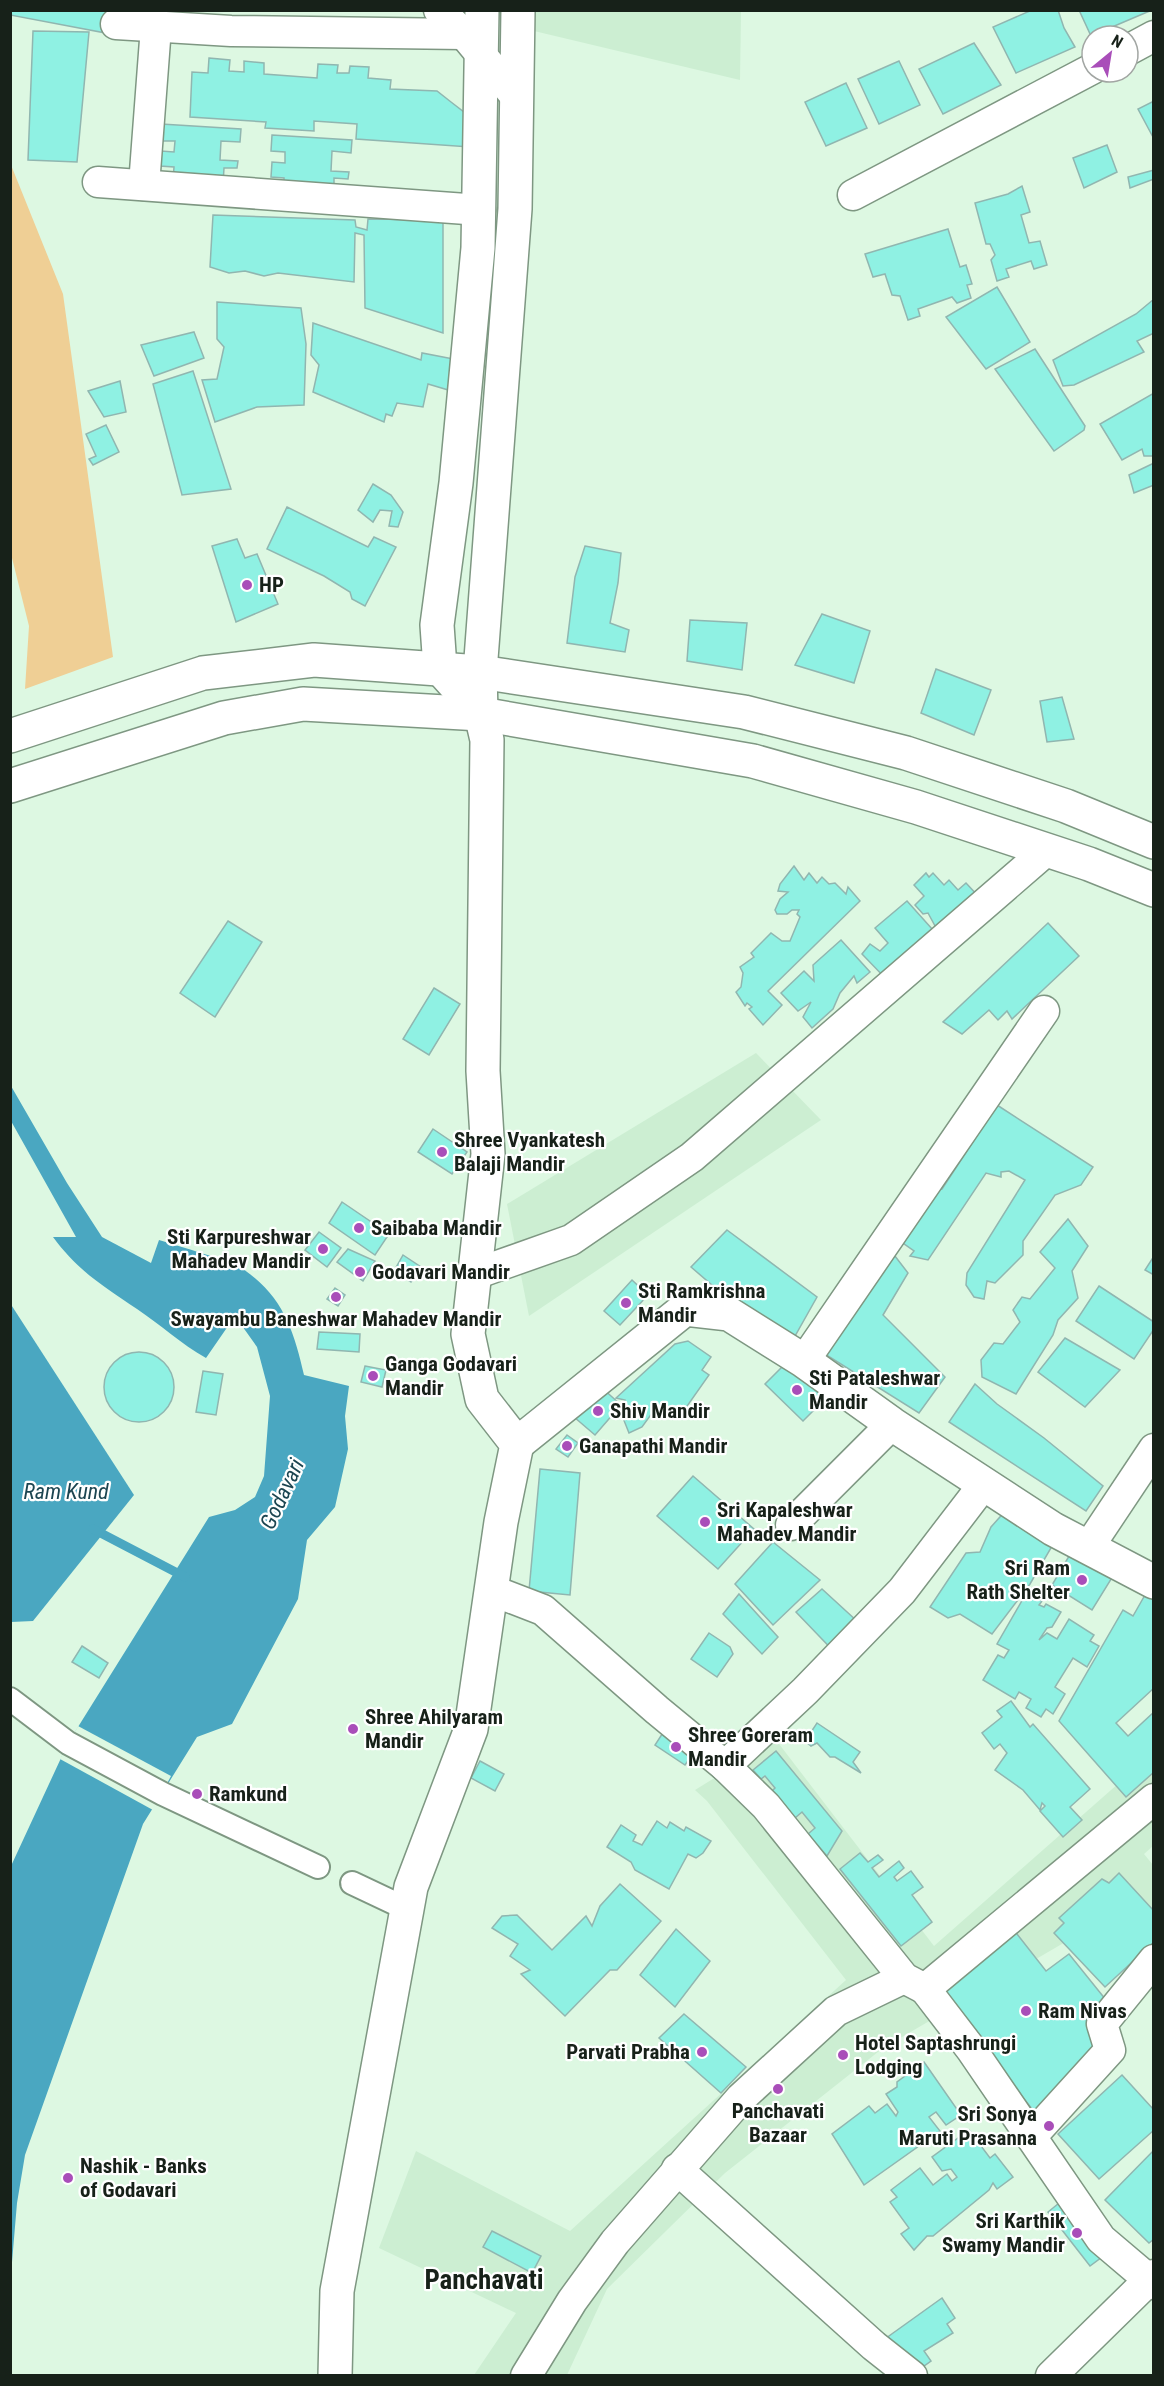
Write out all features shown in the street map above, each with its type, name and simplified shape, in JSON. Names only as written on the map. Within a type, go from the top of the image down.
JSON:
[{"type":"street","points":[[439,10],[476,33],[517,98]]},
{"type":"street","points":[[517,1444],[482,1399],[468,1334],[488,1154],[483,1071],[488,740],[481,714],[480,672],[514,209],[518,10]]},
{"type":"street","points":[[116,24],[231,31],[476,33]]},
{"type":"street","points":[[144,185],[156,27]]},
{"type":"street","points":[[476,33],[480,210],[456,483],[437,625],[440,668],[481,714]]},
{"type":"street","points":[[1140,44],[1154,36]]},
{"type":"street","points":[[853,195],[1080,75]]},
{"type":"street","points":[[98,182],[480,210]]},
{"type":"street","points":[[10,736],[203,672],[314,660],[440,668],[480,672],[767,718],[906,753],[1066,806],[1154,842]]},
{"type":"street","points":[[10,786],[224,718],[303,705],[481,714],[753,761],[916,807],[1047,850],[1154,890]]},
{"type":"street","points":[[475,1274],[571,1240],[692,1157],[1047,850]]},
{"type":"street","points":[[804,1361],[1044,1011]]},
{"type":"street","points":[[335,2376],[337,2290],[406,1909],[411,1887],[471,1729],[491,1590],[517,1444],[685,1309],[729,1314],[804,1361],[892,1424],[1053,1529],[1154,1582]]},
{"type":"street","points":[[791,1525],[892,1424]]},
{"type":"street","points":[[1088,1548],[1154,1449]]},
{"type":"street","points":[[725,1766],[805,1691],[902,1591],[984,1484]]},
{"type":"street","points":[[491,1590],[543,1610],[725,1766],[766,1806],[971,2049],[1101,2239],[1152,2280],[1051,2376]]},
{"type":"street","points":[[10,1699],[68,1743],[163,1794],[318,1867]]},
{"type":"street","points":[[526,2376],[572,2301],[615,2242],[741,2098],[836,2011],[914,1984],[1154,1799]]},
{"type":"street","points":[[352,1883],[406,1909]]},
{"type":"street","points":[[1032,2137],[1110,2050],[1102,2024],[1154,1960]]},
{"type":"street","points":[[677,2169],[874,2346],[912,2376]]},
{"type":"shaded area","points":[[536,11],[741,11],[740,80],[534,31]]},
{"type":"shaded area","points":[[11,165],[63,294],[113,657],[25,689],[29,626],[10,550]]},
{"type":"shaded area","points":[[756,1053],[821,1120],[529,1316],[507,1204]]},
{"type":"shaded area","name":"Panchavati Bazaar","points":[[776,1740],[934,1946],[1153,1753],[1153,1846],[1144,1854],[1153,1865],[1153,1929],[1079,1934],[883,2048],[725,2173],[607,2289],[567,2375],[474,2375],[516,2313],[379,2248],[416,2151],[570,2231],[846,1980],[707,1801],[695,1790]]},
{"type":"water","name":"Godavari","points":[[11,1086],[67,1183],[102,1237],[151,1263],[159,1240],[214,1257],[243,1269],[268,1291],[285,1316],[296,1344],[304,1375],[349,1386],[345,1416],[348,1449],[335,1507],[307,1540],[298,1599],[232,1724],[197,1737],[143,1824],[25,2155],[17,2203],[11,2274],[11,1866],[68,1743],[209,1517],[235,1510],[255,1497],[264,1476],[270,1396],[257,1347],[235,1316],[206,1358],[102,1285],[62,1249],[53,1237],[76,1237],[11,1121]]},
{"type":"water","name":"Ram Kund","points":[[10,1303],[134,1495],[33,1621],[11,1622]]},
{"type":"pier","points":[[78,1726],[171,1776],[153,1810],[60,1759]]},
{"type":"building","points":[[10,10],[115,10],[111,34],[10,15]]},
{"type":"building","points":[[1032,10],[1058,10],[1064,28],[1075,47],[1016,73],[993,27]]},
{"type":"building","points":[[1079,10],[1152,10],[1119,24],[1085,24]]},
{"type":"building","points":[[33,31],[89,32],[77,162],[28,160]]},
{"type":"building","points":[[974,43],[1001,85],[943,114],[919,69]]},
{"type":"building","points":[[209,58],[230,60],[229,71],[244,72],[244,61],[264,63],[264,74],[317,78],[318,64],[338,65],[337,73],[349,73],[350,66],[369,67],[368,78],[391,80],[390,89],[437,91],[469,116],[470,147],[356,139],[357,124],[314,121],[314,131],[265,128],[266,122],[190,117],[192,72],[208,73]]},
{"type":"building","points":[[899,61],[920,105],[879,124],[858,79]]},
{"type":"building","points":[[846,83],[867,128],[826,146],[805,102]]},
{"type":"building","points":[[1154,101],[1154,139],[1138,109]]},
{"type":"building","points":[[161,124],[241,129],[240,142],[221,141],[220,160],[238,161],[237,168],[224,168],[223,184],[173,181],[174,167],[160,166],[161,151],[174,152],[175,141],[160,141]]},
{"type":"building","points":[[272,135],[352,140],[351,153],[332,151],[331,171],[349,172],[348,179],[334,178],[334,195],[284,192],[284,178],[271,177],[272,162],[285,163],[285,152],[271,151]]},
{"type":"building","points":[[1107,145],[1117,172],[1084,188],[1073,158]]},
{"type":"building","points":[[1154,170],[1154,179],[1130,188],[1128,177]]},
{"type":"building","points":[[1022,186],[1030,212],[1021,215],[1029,243],[1040,241],[1047,265],[1034,269],[1031,261],[1006,269],[1009,277],[997,281],[991,260],[995,255],[990,244],[986,244],[975,203],[1008,194]]},
{"type":"building","points":[[213,215],[355,220],[356,227],[367,230],[368,219],[443,220],[443,333],[365,308],[364,235],[355,233],[354,282],[278,273],[264,276],[245,271],[229,273],[210,267]]},
{"type":"building","points":[[948,229],[960,267],[966,265],[972,284],[967,285],[971,298],[957,303],[952,297],[918,309],[920,316],[908,320],[900,296],[892,295],[885,274],[873,277],[865,254]]},
{"type":"building","points":[[997,287],[1030,342],[986,369],[946,317]]},
{"type":"building","points":[[1154,299],[1154,333],[1137,341],[1144,352],[1074,385],[1063,386],[1053,360],[1136,314]]},
{"type":"building","points":[[217,302],[301,308],[306,344],[304,405],[257,407],[215,422],[202,380],[217,379],[224,347],[217,339]]},
{"type":"building","points":[[313,323],[421,360],[422,353],[464,361],[455,392],[428,384],[423,407],[397,403],[392,416],[386,414],[384,422],[313,392],[319,365],[311,355]]},
{"type":"building","points":[[194,332],[204,358],[154,376],[141,345]]},
{"type":"building","points":[[1035,349],[1085,426],[1084,430],[1054,451],[995,369]]},
{"type":"building","points":[[193,371],[231,489],[182,495],[153,384]]},
{"type":"building","points":[[120,381],[126,412],[104,417],[88,391]]},
{"type":"building","points":[[1154,393],[1154,456],[1144,456],[1142,449],[1122,460],[1100,424]]},
{"type":"building","points":[[106,425],[119,452],[93,465],[89,459],[96,456],[86,434]]},
{"type":"building","points":[[1154,463],[1154,485],[1134,493],[1129,475]]},
{"type":"building","points":[[373,484],[391,495],[403,512],[398,527],[389,526],[392,511],[380,510],[373,522],[358,510]]},
{"type":"building","points":[[287,507],[368,547],[374,537],[396,547],[365,606],[352,599],[350,592],[324,576],[267,549]]},
{"type":"building","points":[[237,539],[245,558],[257,554],[278,604],[236,622],[212,546]]},
{"type":"building","points":[[585,546],[621,553],[610,623],[629,630],[625,652],[567,643],[575,577]]},
{"type":"building","points":[[822,614],[870,631],[854,683],[795,665]]},
{"type":"building","points":[[690,620],[747,623],[742,670],[687,661]]},
{"type":"building","points":[[936,669],[991,690],[974,735],[921,713]]},
{"type":"building","points":[[1062,697],[1074,739],[1047,742],[1040,701]]},
{"type":"building","points":[[794,866],[804,880],[809,873],[817,883],[822,877],[829,884],[835,883],[846,894],[848,887],[860,901],[768,991],[782,1005],[763,1025],[749,1009],[752,1007],[747,1003],[745,1006],[736,992],[741,987],[743,973],[740,967],[754,957],[751,953],[771,933],[782,941],[790,941],[800,917],[797,914],[799,910],[777,914],[775,910],[780,899],[788,892],[778,891],[780,884]]},
{"type":"building","points":[[926,873],[929,877],[933,873],[944,885],[949,880],[958,890],[966,883],[980,898],[940,935],[928,913],[923,914],[915,905],[924,896],[914,885]]},
{"type":"building","points":[[907,901],[933,930],[888,981],[862,954],[870,944],[880,951],[888,943],[875,928]]},
{"type":"building","points":[[228,921],[262,942],[215,1017],[180,993]]},
{"type":"building","points":[[1048,923],[1079,956],[1012,1019],[1007,1011],[998,1020],[989,1010],[962,1034],[943,1022]]},
{"type":"building","points":[[841,940],[870,972],[857,983],[854,976],[840,993],[833,1009],[812,1028],[803,1017],[811,1002],[798,1011],[781,993],[804,971],[814,981],[813,965]]},
{"type":"building","points":[[434,988],[460,1004],[429,1055],[403,1039]]},
{"type":"building","points":[[997,1105],[1093,1167],[1081,1185],[1055,1195],[1023,1241],[1023,1255],[995,1283],[987,1281],[984,1299],[974,1297],[966,1285],[967,1273],[1025,1180],[1009,1171],[1001,1172],[1001,1177],[986,1173],[928,1260],[910,1256],[914,1251],[900,1241],[935,1190],[942,1189]]},
{"type":"building","name":"Shree Vyankatesh Balaji Mandir","points":[[433,1129],[467,1152],[452,1174],[418,1152]]},
{"type":"building","name":"Saibaba Mandir","points":[[342,1202],[389,1234],[375,1255],[329,1223]]},
{"type":"building","points":[[1068,1219],[1088,1246],[1072,1271],[1078,1298],[1058,1320],[1053,1335],[1016,1394],[982,1377],[981,1360],[994,1343],[1003,1344],[1020,1322],[1013,1310],[1022,1297],[1030,1299],[1055,1268],[1040,1252]]},
{"type":"building","points":[[727,1230],[817,1297],[795,1336],[755,1322],[691,1267]]},
{"type":"building","name":"Sti Karpureshwar Mahadev Mandir","points":[[319,1232],[341,1248],[327,1267],[305,1250]]},
{"type":"building","points":[[888,1247],[908,1273],[883,1315],[945,1377],[919,1413],[820,1351]]},
{"type":"building","name":"Godavari Mandir","points":[[348,1249],[375,1261],[363,1281],[337,1262]]},
{"type":"building","points":[[403,1255],[421,1267],[411,1282],[394,1271]]},
{"type":"building","points":[[1154,1256],[1154,1275],[1145,1270]]},
{"type":"building","name":"Sti Ramkrishna Mandir","points":[[632,1280],[648,1295],[620,1325],[604,1311]]},
{"type":"building","points":[[1099,1286],[1154,1322],[1154,1329],[1134,1359],[1076,1321]]},
{"type":"building","name":"Swayambu Baneshwar Mahadev Mandir","points":[[335,1288],[345,1295],[338,1306],[327,1299]]},
{"type":"building","points":[[319,1332],[360,1334],[359,1352],[317,1349]]},
{"type":"building","points":[[1065,1338],[1120,1370],[1085,1407],[1038,1372]]},
{"type":"building","points":[[688,1341],[711,1357],[702,1370],[709,1375],[678,1419],[658,1405],[642,1427],[629,1433],[623,1418],[625,1400],[616,1398],[675,1344]]},
{"type":"building","points":[[139,1352],[158,1358],[168,1368],[174,1387],[168,1406],[158,1416],[139,1422],[120,1416],[110,1406],[104,1387],[110,1368],[120,1358]]},
{"type":"building","name":"Sti Pataleshwar Mandir","points":[[790,1359],[828,1396],[803,1421],[765,1384]]},
{"type":"building","name":"Ganga Godavari Mandir","points":[[365,1366],[386,1370],[382,1387],[361,1382]]},
{"type":"building","points":[[203,1371],[223,1374],[216,1415],[196,1412]]},
{"type":"building","points":[[975,1384],[997,1404],[1044,1438],[1103,1486],[1086,1511],[949,1422]]},
{"type":"building","name":"Shiv Mandir","points":[[601,1387],[621,1405],[595,1435],[574,1417]]},
{"type":"building","name":"Ganapathi Mandir","points":[[567,1435],[578,1443],[568,1457],[556,1449]]},
{"type":"building","points":[[540,1469],[580,1473],[570,1595],[529,1591]]},
{"type":"building","name":"Sri Kapaleshwar Mahadev Mandir","points":[[693,1476],[754,1529],[718,1569],[657,1516]]},
{"type":"building","points":[[1007,1509],[1055,1541],[1030,1584],[992,1634],[960,1614],[948,1618],[930,1607],[966,1553],[980,1552],[991,1527]]},
{"type":"building","points":[[773,1542],[820,1580],[773,1625],[735,1584]]},
{"type":"building","name":"Sri Ram Rath Shelter","points":[[1072,1551],[1113,1576],[1092,1610],[1052,1585]]},
{"type":"building","points":[[822,1589],[870,1633],[843,1661],[796,1612]]},
{"type":"building","points":[[1027,1592],[1042,1601],[1039,1605],[1044,1607],[1046,1604],[1061,1612],[1052,1627],[1047,1628],[1039,1640],[1047,1633],[1057,1639],[1069,1619],[1094,1635],[1090,1641],[1099,1646],[1087,1667],[1073,1658],[1055,1687],[1065,1694],[1053,1714],[1046,1709],[1041,1717],[1026,1708],[1031,1699],[1019,1692],[1015,1699],[983,1680],[998,1655],[1004,1658],[1009,1650],[997,1644]]},
{"type":"building","points":[[739,1594],[778,1637],[762,1654],[723,1614]]},
{"type":"building","points":[[1145,1595],[1154,1600],[1154,1688],[1116,1723],[1128,1736],[1154,1712],[1154,1772],[1126,1797],[1059,1721],[1123,1610],[1133,1616]]},
{"type":"building","points":[[709,1633],[730,1647],[733,1654],[717,1677],[691,1659]]},
{"type":"building","points":[[82,1646],[108,1663],[99,1678],[72,1662]]},
{"type":"building","points":[[1011,1701],[1030,1727],[1033,1724],[1090,1789],[1070,1807],[1082,1820],[1063,1837],[1040,1811],[1045,1806],[1042,1803],[1040,1810],[1023,1790],[995,1770],[1007,1753],[1000,1744],[994,1749],[982,1733],[1002,1717],[997,1711]]},
{"type":"building","points":[[817,1723],[860,1752],[853,1762],[861,1773],[835,1757],[830,1757],[817,1743],[811,1746],[805,1741]]},
{"type":"building","name":"Shree Goreram Mandir","points":[[666,1728],[697,1748],[685,1765],[655,1745]]},
{"type":"building","points":[[776,1751],[842,1831],[827,1856],[808,1834],[815,1828],[802,1812],[795,1818],[772,1791],[775,1788],[765,1776],[761,1779],[753,1770]]},
{"type":"building","points":[[480,1761],[504,1774],[495,1791],[471,1778]]},
{"type":"building","points":[[657,1821],[667,1828],[670,1822],[684,1831],[686,1827],[711,1841],[703,1853],[696,1858],[688,1854],[669,1889],[635,1870],[631,1862],[607,1847],[621,1825],[636,1835],[633,1841],[642,1845]]},
{"type":"building","points":[[860,1853],[868,1862],[878,1855],[883,1860],[872,1868],[879,1877],[899,1861],[904,1868],[894,1877],[897,1881],[911,1871],[923,1887],[912,1895],[932,1922],[901,1946],[840,1869]]},
{"type":"building","points":[[1119,1873],[1154,1911],[1154,1942],[1105,1987],[1054,1933],[1064,1923],[1059,1918],[1102,1879],[1109,1883]]},
{"type":"building","points":[[620,1884],[661,1921],[617,1970],[610,1970],[565,2016],[521,1974],[530,1970],[510,1956],[518,1944],[492,1928],[502,1916],[517,1915],[552,1950],[586,1916],[592,1926],[600,1906]]},
{"type":"building","points":[[676,1929],[710,1961],[675,2007],[640,1975]]},
{"type":"building","name":"Ram Nivas","points":[[1013,1929],[1046,1971],[1069,1954],[1106,2000],[1098,2046],[1036,2114],[937,1989]]},
{"type":"building","name":"Parvati Prabha","points":[[684,2014],[746,2067],[721,2093],[659,2038]]},
{"type":"building","points":[[924,2062],[961,2115],[946,2125],[936,2112],[929,2117],[940,2131],[864,2185],[832,2134],[869,2106],[875,2113],[887,2104],[896,2116],[898,2112],[886,2094],[897,2087],[897,2082]]},
{"type":"building","points":[[1122,2075],[1154,2110],[1154,2130],[1099,2179],[1058,2134]]},
{"type":"building","points":[[969,2130],[990,2158],[995,2154],[1013,2177],[997,2189],[993,2183],[989,2190],[933,2236],[927,2236],[914,2250],[901,2234],[909,2228],[890,2202],[897,2197],[891,2190],[920,2168],[933,2185],[947,2174],[952,2181],[957,2177],[951,2169],[942,2171],[932,2157]]},
{"type":"building","points":[[1154,2150],[1154,2239],[1149,2243],[1105,2200]]},
{"type":"building","name":"Sri Karthik Swamy Mandir","points":[[1064,2199],[1106,2254],[1090,2266],[1048,2212]]},
{"type":"building","points":[[492,2231],[541,2256],[532,2273],[483,2247]]},
{"type":"building","points":[[942,2298],[955,2318],[947,2324],[953,2333],[924,2351],[931,2361],[917,2371],[882,2341]]},
{"type":"waterway","points":[[93,1529],[185,1577]]},
{"type":"place","name":"HP","points":[[247,585]]},
{"type":"place","name":"Shree Vyankatesh Balaji Mandir","points":[[442,1152]]},
{"type":"place","name":"Saibaba Mandir","points":[[359,1228]]},
{"type":"place","name":"Sti Karpureshwar Mahadev Mandir","points":[[323,1249]]},
{"type":"place","name":"Godavari Mandir","points":[[360,1272]]},
{"type":"place","name":"Swayambu Baneshwar Mahadev Mandir","points":[[336,1297]]},
{"type":"place","name":"Sti Ramkrishna Mandir","points":[[626,1303]]},
{"type":"place","name":"Ganga Godavari Mandir","points":[[373,1376]]},
{"type":"place","name":"Sti Pataleshwar Mandir","points":[[797,1390]]},
{"type":"place","name":"Shiv Mandir","points":[[598,1411]]},
{"type":"place","name":"Ganapathi Mandir","points":[[567,1446]]},
{"type":"place","name":"Sri Kapaleshwar Mahadev Mandir","points":[[705,1522]]},
{"type":"place","name":"Sri Ram Rath Shelter","points":[[1082,1580]]},
{"type":"place","name":"Shree Ahilyaram Mandir","points":[[353,1729]]},
{"type":"place","name":"Shree Goreram Mandir","points":[[676,1747]]},
{"type":"place","name":"Ramkund","points":[[197,1794]]},
{"type":"place","name":"Ram Nivas","points":[[1026,2011]]},
{"type":"place","name":"Parvati Prabha","points":[[702,2052]]},
{"type":"place","name":"Hotel Saptashrungi Lodging","points":[[843,2055]]},
{"type":"place","name":"Panchavati Bazaar","points":[[778,2089]]},
{"type":"place","name":"Sri Sonya Maruti Prasanna","points":[[1049,2126]]},
{"type":"place","name":"Nashik - Banks of Godavari","points":[[68,2178]]},
{"type":"place","name":"Sri Karthik Swamy Mandir","points":[[1077,2233]]},
{"type":"district","name":"Panchavati","points":[[484,2280]]}]
